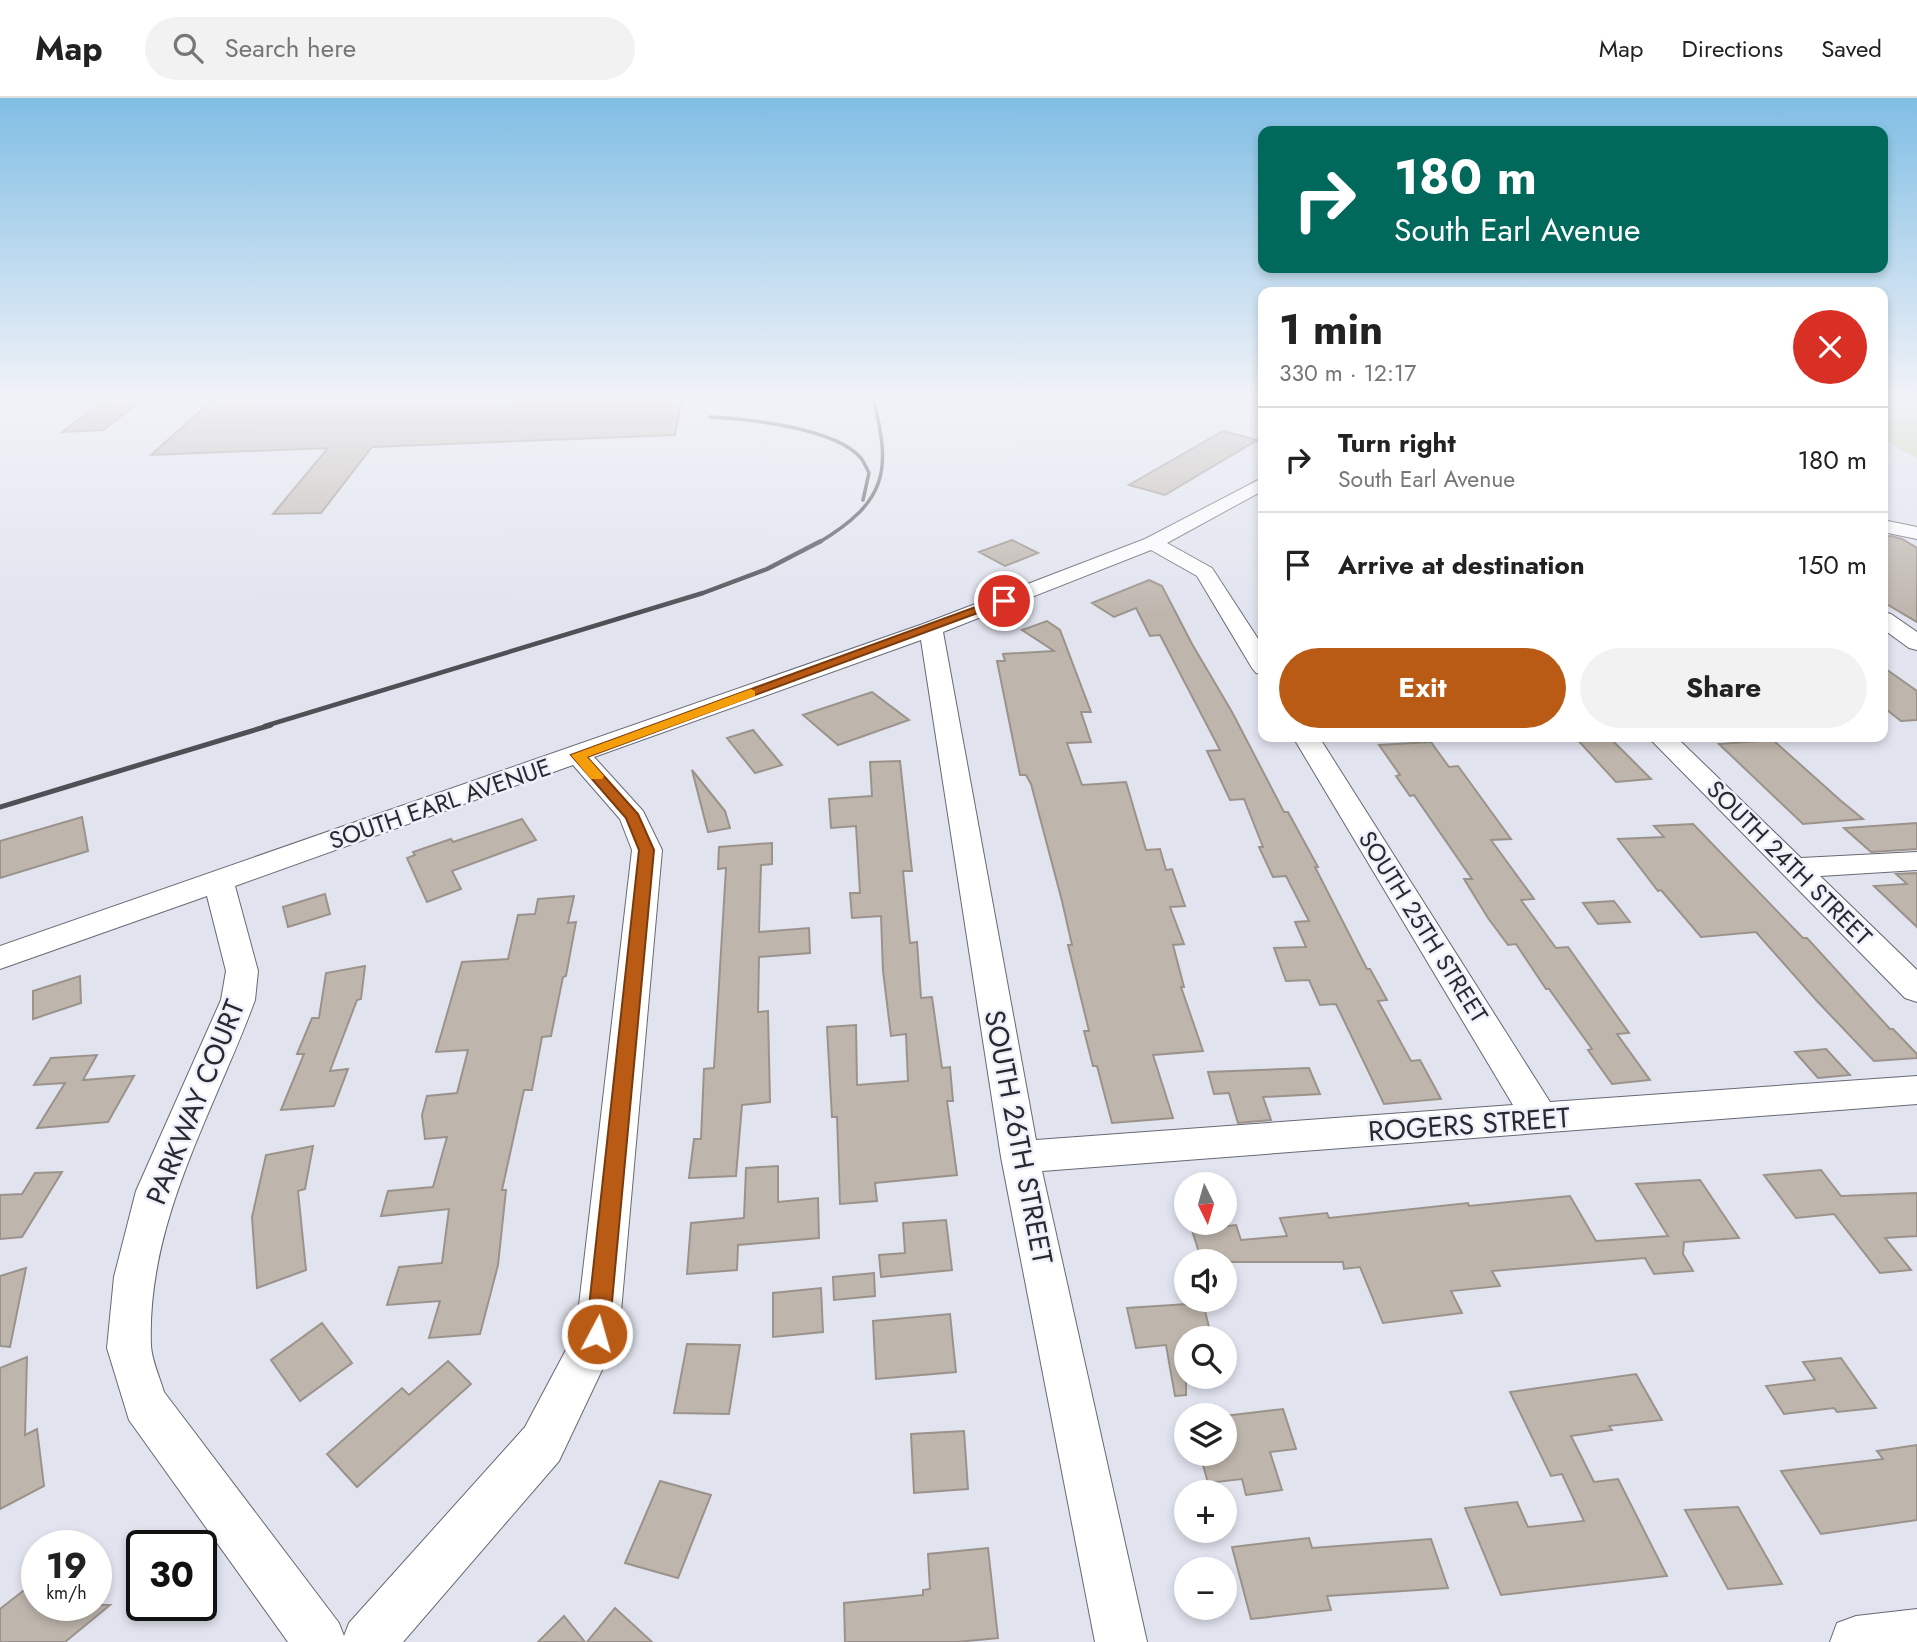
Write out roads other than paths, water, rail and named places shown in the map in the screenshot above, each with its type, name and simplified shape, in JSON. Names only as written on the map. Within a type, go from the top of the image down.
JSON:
[{"type":"street","name":"SOUTH EARL AVENUE","points":[[0,958],[931,629],[1152,543],[1258,485]]},
{"type":"street","points":[[1888,527],[1917,533]]},
{"type":"street","points":[[1152,543],[1205,572],[1258,657]]},
{"type":"street","points":[[1888,623],[1917,643]]},
{"type":"street","name":"SOUTH 26TH STREET","points":[[931,629],[1020,1157],[1121,1642]]},
{"type":"street","name":"SOUTH 25TH STREET","points":[[1309,742],[1540,1118]]},
{"type":"street","name":"SOUTH 24TH STREET","points":[[1666,742],[1917,990]]},
{"type":"street","points":[[368,1642],[542,1444],[597,1334],[646,850],[633,817],[578,755]]},
{"type":"street","points":[[1794,868],[1917,861]]},
{"type":"street","name":"PARKWAY COURT","points":[[219,882],[243,971],[238,1000],[156,1191],[135,1277],[129,1348],[145,1404],[320,1642]]},
{"type":"street","name":"ROGERS STREET","points":[[1020,1157],[1917,1090]]},
{"type":"street","points":[[1856,1642],[1917,1635]]},
{"type":"railway","points":[[863,500],[867,470]]},
{"type":"railway","points":[[818,543],[841,528],[871,498],[881,470]]},
{"type":"railway","points":[[265,726],[703,593],[767,569],[821,541]]},
{"type":"railway","points":[[0,807],[271,725]]}]
